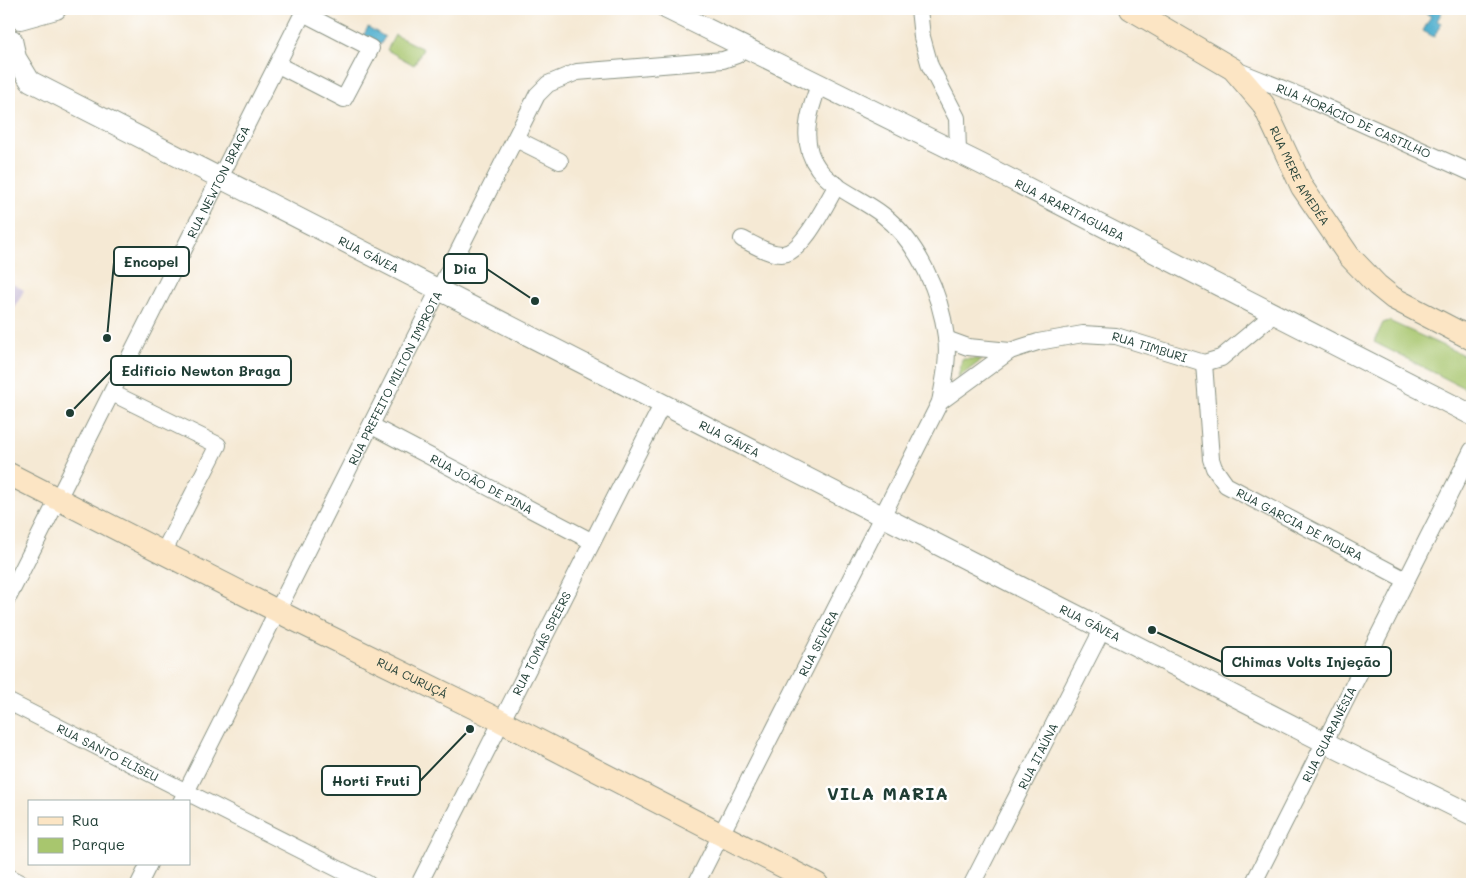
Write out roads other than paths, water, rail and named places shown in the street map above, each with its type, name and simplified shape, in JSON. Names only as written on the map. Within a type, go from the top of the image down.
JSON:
[{"type":"main road","name":"RUA MERE AMEDÉA","points":[[1130,9],[1233,69],[1263,104],[1276,128],[1302,188],[1349,256],[1377,285],[1393,298],[1472,339]]},
{"type":"main road","name":"RUA CURUÇÁ","points":[[9,474],[278,611],[501,721],[817,884]]},
{"type":"street","points":[[10,42],[17,33],[14,14],[56,9]]},
{"type":"street","name":"RUA ARARITAGUABA","points":[[667,9],[958,152],[1472,414]]},
{"type":"street","points":[[919,9],[922,37],[930,66],[957,118],[958,152]]},
{"type":"street","points":[[278,65],[344,99],[370,48],[304,11]]},
{"type":"street","name":"RUA NEWTON BRAGA","points":[[9,596],[304,11]]},
{"type":"street","name":"RUA GÁVEA","points":[[10,42],[16,58],[18,79],[441,290],[1324,742],[1472,815]]},
{"type":"street","name":"RUA PREFEITO MILTON IMPROTA","points":[[183,797],[441,290],[537,95],[548,84],[577,72],[723,60],[736,55],[741,46]]},
{"type":"street","name":"RUA HORÁCIO DE CASTILHO","points":[[1233,69],[1303,97],[1472,173]]},
{"type":"street","points":[[819,85],[807,124],[808,139],[818,168],[837,185],[866,202],[887,218],[910,245],[939,304],[946,338],[946,368],[940,402]]},
{"type":"street","points":[[516,139],[560,161]]},
{"type":"street","points":[[742,239],[772,253],[785,254],[793,251],[802,242],[837,185]]},
{"type":"street","name":"RUA TIMBURI","points":[[1010,351],[1060,337],[1100,334],[1128,338],[1204,363],[1221,358],[1274,314]]},
{"type":"street","points":[[946,338],[968,347],[1010,351]]},
{"type":"street","points":[[940,402],[1010,351]]},
{"type":"street","name":"RUA GARCIA DE MOURA","points":[[1204,363],[1212,459],[1214,468],[1226,485],[1406,580]]},
{"type":"street","points":[[112,393],[218,445],[163,553]]},
{"type":"street","name":"RUA SEVERA","points":[[696,884],[940,402]]},
{"type":"street","name":"RUA TOMÁS SPEERS","points":[[419,884],[591,541],[663,403]]},
{"type":"street","name":"RUA JOÃO DE PINA","points":[[372,426],[591,541]]},
{"type":"street","name":"RUA GUARANÉSIA","points":[[1253,884],[1472,450]]},
{"type":"street","name":"RUA ITAÚNA","points":[[972,884],[1103,628]]},
{"type":"street","name":"RUA SANTO ELISEU","points":[[9,702],[183,797]]},
{"type":"street","name":"RUA SANTO ELISEU","points":[[190,800],[368,884]]},
{"type":"street","points":[[139,884],[148,866]]},
{"type":"street","points":[[9,877],[23,884]]},
{"type":"water","points":[[1427,9],[1443,9],[1437,21],[1441,23],[1434,37],[1423,31],[1431,16],[1425,13]]},
{"type":"water","points":[[368,27],[385,37],[380,45],[363,36]]},
{"type":"place","name":"Dia","points":[[535,301]]},
{"type":"place","name":"Encopel","points":[[107,338]]},
{"type":"place","name":"Edificio Newton Braga","points":[[70,413]]},
{"type":"place","name":"Chimas Volts Injeção","points":[[1152,630]]},
{"type":"place","name":"Horti Fruti","points":[[470,729]]},
{"type":"district","name":"VILA MARIA","points":[[888,793]]}]
